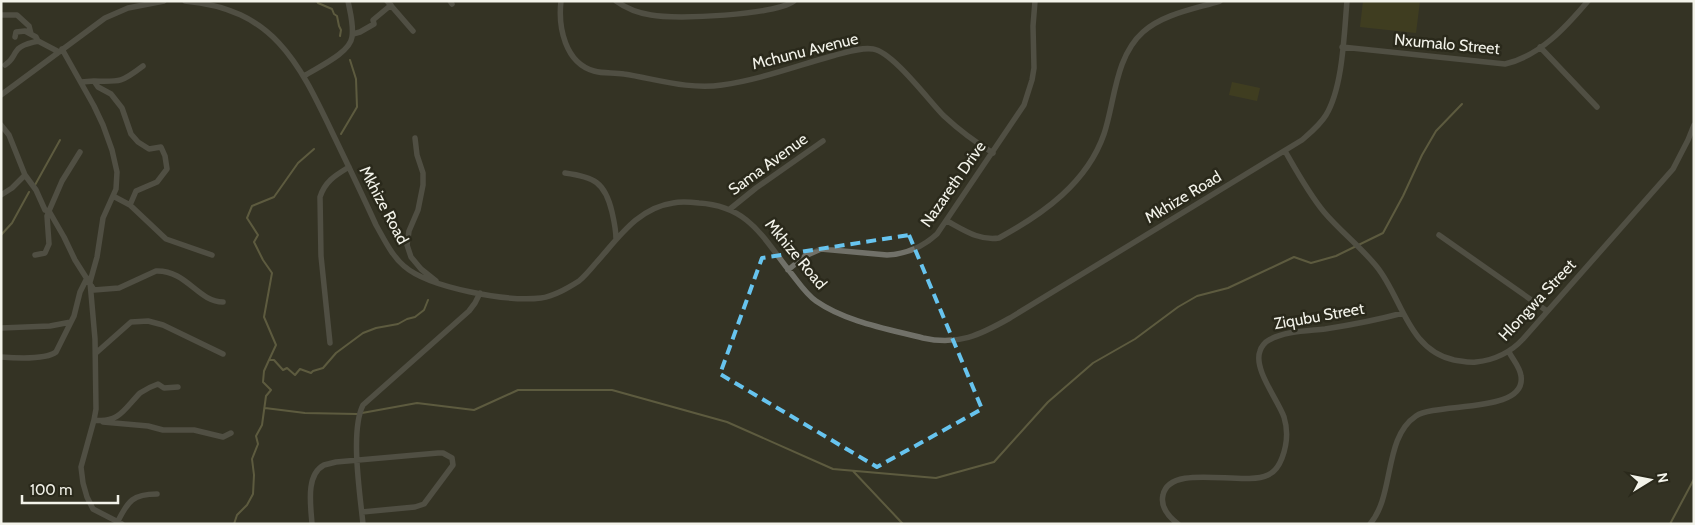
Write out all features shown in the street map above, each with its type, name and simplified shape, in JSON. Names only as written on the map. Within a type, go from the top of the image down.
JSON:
[{"type":"street","points":[[1,95],[94,26],[115,13],[145,4],[164,1]]},
{"type":"street","name":"Mkhize Road","points":[[185,1],[218,7],[257,24],[279,43],[304,76],[376,226],[403,266],[418,276],[480,293],[520,298],[542,298],[553,295],[582,279],[616,239],[638,218],[655,208],[672,202],[708,203],[730,209],[759,230],[788,270],[814,299],[842,315],[933,341],[956,341],[988,330],[1302,140],[1326,116],[1333,99],[1339,78],[1347,1]]},
{"type":"street","points":[[304,76],[350,44],[353,34],[348,1]]},
{"type":"street","name":"Mchunu Avenue","points":[[561,1],[562,33],[576,60],[592,70],[622,73],[695,86],[724,85],[850,52],[874,49],[897,65],[956,126],[993,152]]},
{"type":"street","points":[[616,1],[626,9],[650,15],[682,18],[770,9],[790,4],[794,1]]},
{"type":"street","name":"Nazareth Drive","points":[[788,270],[805,256],[822,249],[887,255],[898,254],[913,250],[934,237],[947,221],[1024,105],[1034,68],[1033,26],[1035,1]]},
{"type":"street","points":[[947,221],[979,237],[999,238],[1051,206],[1075,183],[1098,148],[1109,118],[1120,70],[1135,41],[1142,32],[1159,21],[1174,15],[1220,1]]},
{"type":"street","name":"Nxumalo Street","points":[[1342,47],[1500,64],[1516,60],[1540,47],[1559,33],[1588,1]]},
{"type":"street","points":[[353,34],[370,28],[374,24],[373,20],[389,3],[413,32]]},
{"type":"street","points":[[1,15],[17,15],[29,26],[32,34]]},
{"type":"street","points":[[1,357],[25,359],[52,356],[56,352],[74,316],[80,292],[89,280],[97,257],[103,218],[117,182],[112,150],[94,106],[61,50],[38,41],[36,37],[25,31],[16,32],[15,37]]},
{"type":"street","points":[[5,65],[13,60],[17,51],[24,45],[38,41]]},
{"type":"street","points":[[1540,47],[1597,107]]},
{"type":"street","points":[[81,82],[125,80],[143,66]]},
{"type":"street","points":[[94,81],[98,87],[111,94],[122,108],[131,134],[138,142],[149,149],[161,147],[165,156],[166,169],[157,182],[136,191],[130,206]]},
{"type":"street","name":"Hlongwa Street","points":[[1285,151],[1322,210],[1382,275],[1413,330],[1425,346],[1442,356],[1471,363],[1497,358],[1509,352],[1523,339],[1673,169],[1694,125]]},
{"type":"street","points":[[1,126],[9,135],[25,175],[36,190],[45,210],[49,211],[94,290],[119,288],[151,273],[163,271],[184,280],[213,302],[223,302]]},
{"type":"street","points":[[415,138],[417,155],[423,173],[423,185],[418,210],[409,231],[407,245],[411,257],[421,269],[438,283]]},
{"type":"street","name":"Sama Avenue","points":[[730,209],[756,188],[823,141]]},
{"type":"street","points":[[35,255],[45,253],[48,248],[47,216],[62,182],[80,152]]},
{"type":"street","points":[[330,343],[321,256],[320,197],[322,190],[332,177],[349,167]]},
{"type":"street","points":[[565,173],[587,177],[601,185],[608,197],[616,227],[616,239]]},
{"type":"street","points":[[2,195],[25,175]]},
{"type":"street","points":[[113,196],[130,206],[166,238],[212,255]]},
{"type":"street","points":[[1439,235],[1547,311]]},
{"type":"street","points":[[89,280],[96,353],[96,401],[94,420],[81,467],[87,497],[93,509],[120,523],[126,504],[142,494],[157,494]]},
{"type":"street","points":[[363,524],[358,460],[358,418],[363,405],[469,311],[480,293]]},
{"type":"street","points":[[319,312],[326,312]]},
{"type":"street","name":"Ziqubu Street","points":[[1178,524],[1167,513],[1162,500],[1165,490],[1174,481],[1188,477],[1258,478],[1270,475],[1281,462],[1286,442],[1285,426],[1281,411],[1258,362],[1260,350],[1265,343],[1286,334],[1380,320],[1403,313]]},
{"type":"street","points":[[96,353],[131,322],[148,321],[163,325],[223,354]]},
{"type":"street","points":[[1,328],[50,326],[71,322]]},
{"type":"street","points":[[1370,524],[1382,502],[1395,447],[1407,425],[1416,416],[1429,412],[1495,402],[1512,396],[1520,387],[1521,378],[1519,370],[1509,352]]},
{"type":"street","points":[[103,422],[123,413],[149,387],[158,384],[164,388],[178,387]]},
{"type":"street","points":[[94,420],[148,426],[163,430],[194,430],[223,438],[232,433]]},
{"type":"street","points":[[312,524],[310,492],[315,475],[324,466],[358,460],[438,453],[447,454],[453,460],[450,468],[424,504],[415,507],[362,512]]},
{"type":"highlighted area","points":[[909,235],[982,409],[877,467],[720,374],[762,258]]},
{"type":"shaded area","points":[[1363,1],[1420,1],[1416,33],[1360,27]]},
{"type":"shaded area","points":[[1232,82],[1260,88],[1257,101],[1229,95]]},
{"type":"waterway","points":[[317,1],[332,9],[337,16],[341,30],[340,36]]},
{"type":"waterway","points":[[341,134],[357,107],[356,79],[350,60]]},
{"type":"waterway","points":[[362,413],[417,403],[474,410],[518,390],[612,390],[727,422],[833,469],[936,478],[994,462],[1048,402],[1093,363],[1135,339],[1178,307],[1197,296],[1228,288],[1294,257],[1311,263],[1336,256],[1383,233],[1436,131],[1462,104]]},
{"type":"waterway","points":[[35,185],[60,140]]},
{"type":"waterway","points":[[269,360],[276,345],[264,317],[272,273],[254,242],[258,235],[247,218],[252,206],[274,197],[298,163],[314,149]]},
{"type":"waterway","points":[[1,235],[12,223],[29,192]]},
{"type":"waterway","points":[[234,524],[237,515],[247,505],[253,494],[254,475],[252,459],[258,444],[256,436],[262,425],[266,396],[271,390],[263,382],[264,371],[269,360],[274,360],[283,370],[287,368],[295,375],[300,369],[311,373],[323,368],[336,353],[363,333],[376,328],[398,324],[415,317],[424,310],[428,300]]},
{"type":"waterway","points":[[265,408],[305,413],[357,414]]},
{"type":"waterway","points":[[853,471],[903,524]]},
{"type":"waterway","points":[[1670,524],[1694,479]]}]
